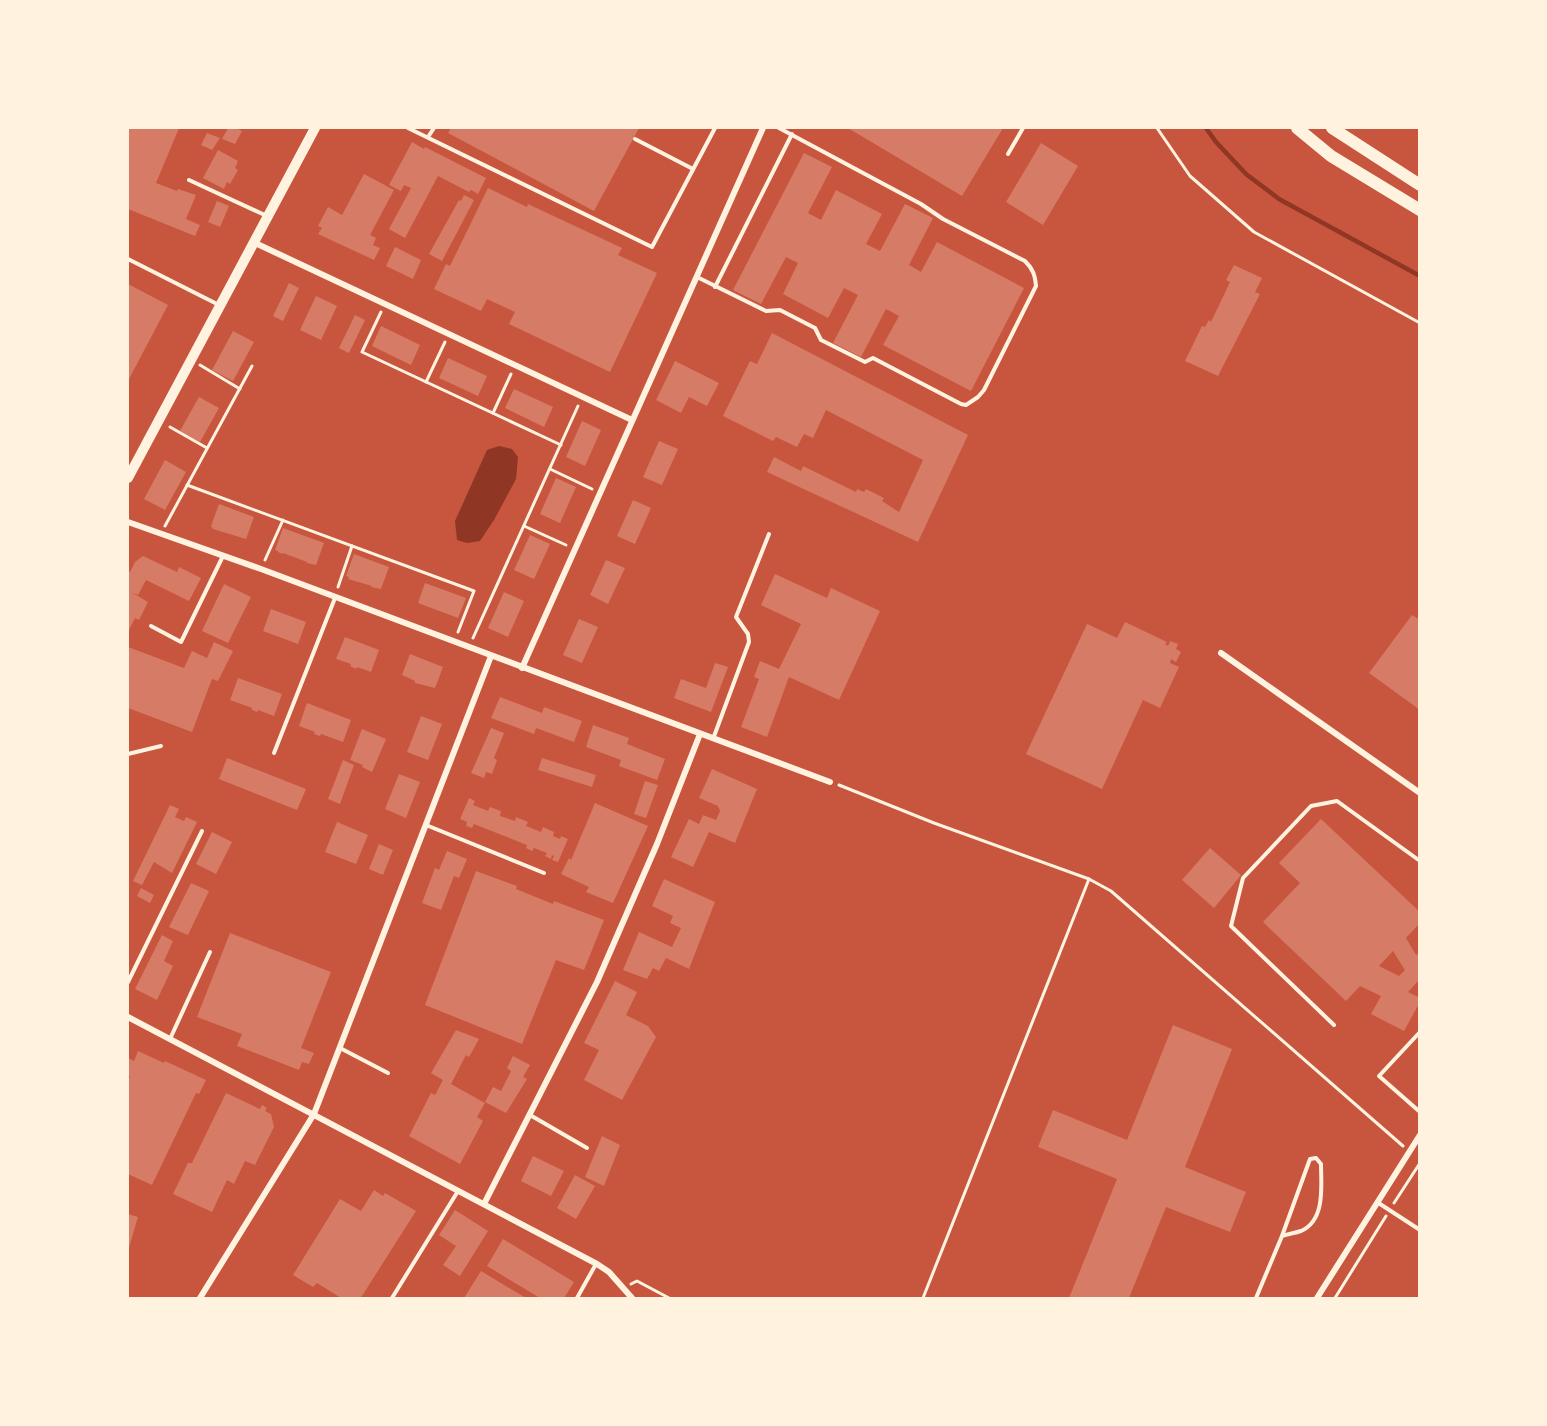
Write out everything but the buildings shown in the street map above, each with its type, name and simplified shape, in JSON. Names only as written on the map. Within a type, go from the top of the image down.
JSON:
[{"type":"main road","points":[[1297,128],[1331,156],[1419,210]]},
{"type":"main road","points":[[1332,128],[1419,185]]},
{"type":"street","points":[[128,478],[315,128]]},
{"type":"street","points":[[522,668],[763,128]]},
{"type":"street","points":[[254,242],[632,420]]},
{"type":"street","points":[[128,522],[261,569],[830,782]]},
{"type":"street","points":[[1221,653],[1419,793]]},
{"type":"street","points":[[200,1299],[314,1114],[491,656]]},
{"type":"street","points":[[484,1204],[597,982],[624,923],[670,813],[699,734]]},
{"type":"street","points":[[128,1017],[597,1264],[609,1272],[632,1299]]},
{"type":"street","points":[[1317,1299],[1419,1135]]},
{"type":"lane","points":[[408,128],[652,247],[715,128]]},
{"type":"lane","points":[[428,137],[434,128]]},
{"type":"lane","points":[[696,277],[766,311],[780,310],[815,328],[821,340],[865,362],[873,358],[966,405],[984,390],[1036,286],[1035,273],[1025,261],[943,219],[921,204],[779,128]]},
{"type":"lane","points":[[1008,154],[1023,128]]},
{"type":"lane","points":[[715,287],[792,134]]},
{"type":"lane","points":[[635,139],[693,169]]},
{"type":"lane","points":[[189,180],[267,216]]},
{"type":"lane","points":[[128,259],[220,306]]},
{"type":"lane","points":[[713,739],[750,642],[748,634],[736,617],[769,534]]},
{"type":"lane","points":[[151,626],[181,642],[223,556]]},
{"type":"lane","points":[[274,753],[335,598]]},
{"type":"lane","points":[[128,753],[161,746]]},
{"type":"lane","points":[[1334,1025],[1231,926],[1243,878],[1311,806],[1337,801],[1419,861]]},
{"type":"lane","points":[[426,825],[544,873]]},
{"type":"lane","points":[[128,982],[202,831]]},
{"type":"lane","points":[[170,1039],[210,952]]},
{"type":"lane","points":[[1419,1032],[1379,1076],[1419,1112]]},
{"type":"lane","points":[[340,1048],[388,1073]]},
{"type":"lane","points":[[529,1115],[587,1149]]},
{"type":"lane","points":[[1256,1299],[1310,1159],[1316,1158],[1321,1164],[1320,1202],[1317,1213],[1309,1226],[1282,1236]]},
{"type":"lane","points":[[392,1299],[459,1191]]},
{"type":"lane","points":[[1377,1202],[1419,1230]]},
{"type":"lane","points":[[577,1299],[597,1264]]},
{"type":"path","points":[[1157,128],[1191,176],[1254,232],[1419,323]]},
{"type":"path","points":[[384,304],[363,352],[561,445]]},
{"type":"path","points":[[426,382],[448,334]]},
{"type":"path","points":[[190,360],[240,389]]},
{"type":"path","points":[[493,413],[515,365]]},
{"type":"path","points":[[161,534],[252,366]]},
{"type":"path","points":[[469,648],[583,396]]},
{"type":"path","points":[[158,421],[207,448]]},
{"type":"path","points":[[550,469],[600,492]]},
{"type":"path","points":[[187,485],[474,591],[454,643]]},
{"type":"path","points":[[261,569],[283,520]]},
{"type":"path","points":[[524,526],[575,549]]},
{"type":"path","points":[[335,598],[352,546]]},
{"type":"path","points":[[830,782],[934,823],[1089,879],[1111,891],[1409,1152]]},
{"type":"path","points":[[923,1299],[1089,879]]},
{"type":"path","points":[[1335,1299],[1419,1163]]},
{"type":"path","points":[[623,1288],[637,1281],[669,1299]]},
{"type":"shaded area","points":[[499,446],[512,449],[518,457],[516,479],[480,541],[467,543],[457,540],[455,521],[487,450]]},
{"type":"waterway","points":[[1206,128],[1246,174],[1279,199],[1420,276]]}]
